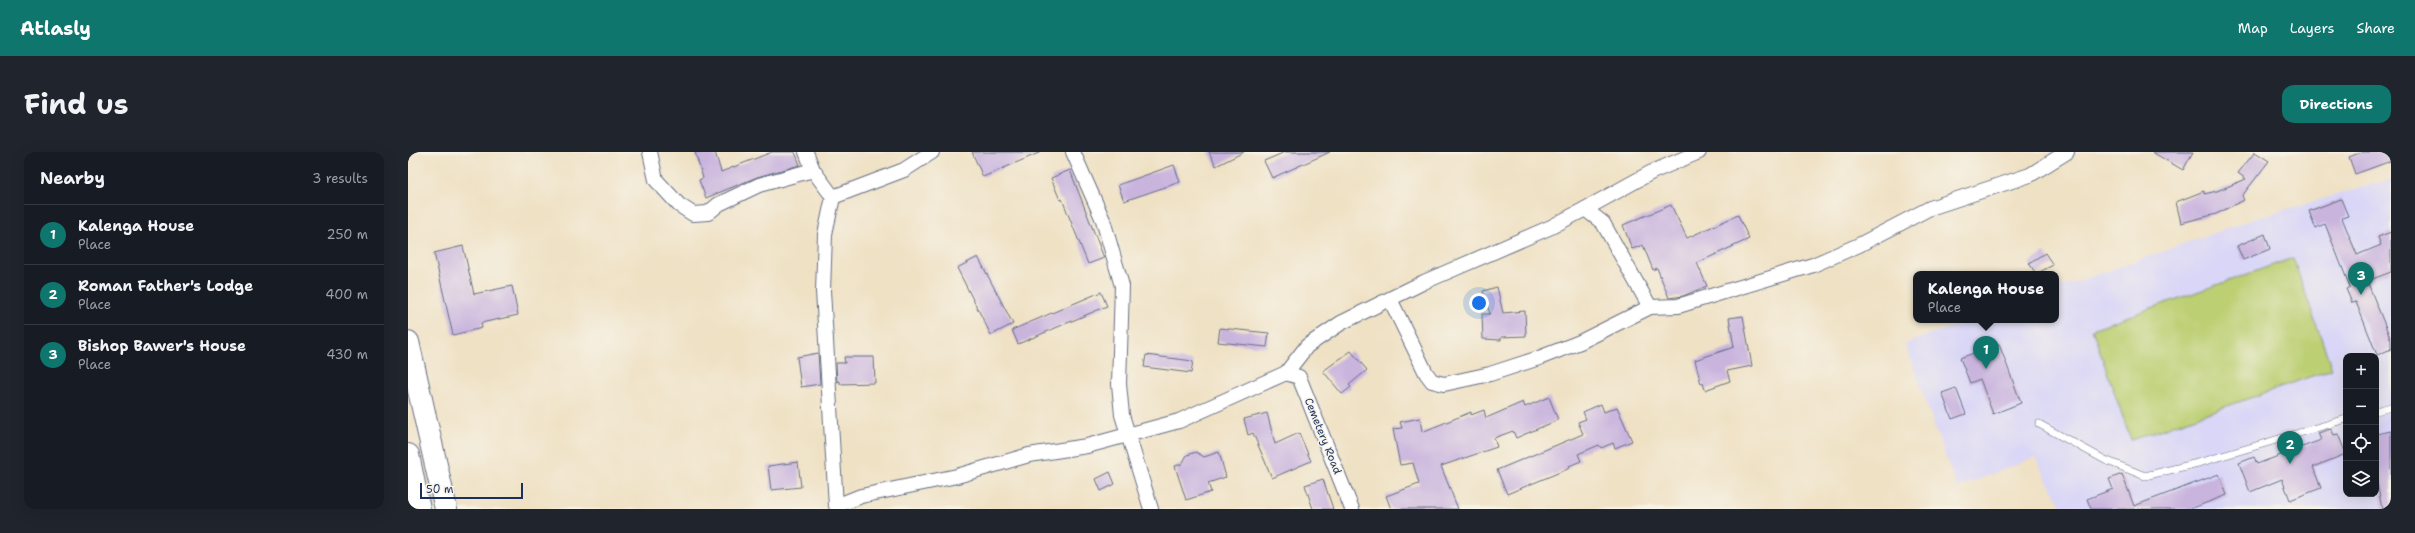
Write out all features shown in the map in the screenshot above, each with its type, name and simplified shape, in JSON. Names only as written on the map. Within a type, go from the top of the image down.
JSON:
[{"type":"highway","points":[[408,342],[446,509]]},
{"type":"highway","points":[[408,455],[419,509]]},
{"type":"street","points":[[650,152],[656,180],[678,205],[693,214],[708,213],[719,204],[759,185],[814,170]]},
{"type":"street","points":[[806,152],[814,170],[833,197],[825,234],[824,292],[835,508],[861,496],[957,476],[1029,454],[1087,446],[1179,421],[1286,373],[1307,346],[1342,323],[1391,301],[1424,282],[1551,227],[1652,172],[1699,152]]},
{"type":"street","points":[[833,197],[904,170],[932,152]]},
{"type":"street","points":[[1073,152],[1102,220],[1122,286],[1119,384],[1122,415],[1150,509]]},
{"type":"street","points":[[1391,301],[1426,373],[1432,381],[1444,384],[1490,374],[1540,358],[1606,330],[1650,307],[1678,306],[1813,265],[1858,245],[1930,208],[2030,175],[2067,152]]},
{"type":"street","points":[[1585,209],[1603,223],[1650,307]]},
{"type":"street","name":"Cemetery Road","points":[[1286,373],[1299,377],[1352,509]]},
{"type":"lane","points":[[2379,410],[2391,407]]},
{"type":"lane","points":[[2039,424],[2105,460],[2145,476],[2202,462],[2343,420]]},
{"type":"shaded area","points":[[2391,179],[2391,509],[2063,509],[2035,457],[1957,488],[1905,344],[1962,323],[2059,323],[2059,288],[2259,217]]},
{"type":"green space","points":[[2293,258],[2332,369],[2131,440],[2092,329]]},
{"type":"building","points":[[695,152],[715,152],[721,172],[772,152],[795,152],[800,165],[757,177],[706,198],[699,180],[703,178]]},
{"type":"building","points":[[972,152],[1041,152],[983,177]]},
{"type":"building","points":[[1209,152],[1244,152],[1216,166]]},
{"type":"building","points":[[1285,152],[1330,152],[1272,178],[1264,161]]},
{"type":"building","points":[[2152,152],[2193,152],[2183,170]]},
{"type":"building","points":[[2255,152],[2269,161],[2242,196],[2244,200],[2216,214],[2181,223],[2176,202],[2204,191],[2204,194],[2217,191],[2246,179],[2238,173]]},
{"type":"building","points":[[2362,152],[2391,152],[2391,161],[2355,174],[2349,157]]},
{"type":"building","points":[[1174,165],[1180,182],[1124,201],[1118,185]]},
{"type":"building","points":[[1070,170],[1104,258],[1088,264],[1062,199],[1060,200],[1051,178]]},
{"type":"building","points":[[2341,199],[2348,216],[2342,218],[2357,255],[2381,245],[2378,237],[2391,232],[2391,272],[2367,281],[2391,340],[2391,349],[2379,354],[2376,353],[2356,302],[2352,303],[2346,289],[2350,287],[2325,224],[2315,228],[2309,211]]},
{"type":"building","points":[[1671,205],[1687,238],[1738,215],[1749,239],[1697,263],[1707,286],[1683,296],[1669,298],[1657,268],[1653,270],[1643,245],[1632,249],[1623,225]]},
{"type":"building","points":[[2265,234],[2270,249],[2243,260],[2237,246]]},
{"type":"building","points":[[463,246],[474,294],[512,286],[518,315],[481,323],[482,328],[453,335],[434,253]]},
{"type":"building","points":[[2045,253],[2053,265],[2042,271],[2034,271],[2029,263]]},
{"type":"building","points":[[978,257],[1013,324],[991,335],[957,268]]},
{"type":"building","points":[[1497,287],[1503,313],[1525,311],[1526,336],[1501,337],[1501,340],[1483,339],[1482,314],[1490,314],[1483,291]]},
{"type":"building","points":[[1101,292],[1107,306],[1018,344],[1012,330]]},
{"type":"building","points":[[1743,316],[1752,366],[1727,371],[1730,381],[1705,390],[1703,383],[1701,384],[1695,360],[1734,347],[1729,318]]},
{"type":"building","points":[[1220,328],[1269,333],[1267,347],[1218,342]]},
{"type":"building","points":[[1999,344],[2021,403],[1993,414],[1980,379],[1970,383],[1960,358]]},
{"type":"building","points":[[1351,351],[1367,370],[1349,385],[1351,387],[1342,394],[1323,371]]},
{"type":"building","points":[[818,353],[820,384],[801,387],[797,357]]},
{"type":"building","points":[[1146,355],[1193,361],[1191,373],[1144,367]]},
{"type":"building","points":[[844,357],[874,357],[875,383],[840,384],[840,381],[837,382],[836,363],[845,363]]},
{"type":"building","points":[[1956,388],[1966,414],[1952,419],[1942,393]]},
{"type":"building","points":[[1549,397],[1558,420],[1516,438],[1513,431],[1494,438],[1497,447],[1441,466],[1458,509],[1391,509],[1386,496],[1419,484],[1413,463],[1400,465],[1393,429],[1402,428],[1400,422],[1420,418],[1422,432],[1471,412],[1471,415],[1484,410],[1486,418],[1523,402],[1525,407]]},
{"type":"building","points":[[1601,404],[1604,412],[1617,407],[1632,441],[1615,448],[1613,443],[1601,448],[1599,445],[1578,454],[1581,461],[1569,466],[1570,468],[1507,494],[1497,470],[1583,434],[1578,422],[1586,419],[1583,412]]},
{"type":"building","points":[[1267,413],[1275,444],[1299,433],[1311,461],[1272,478],[1253,433],[1248,435],[1244,419]]},
{"type":"building","points":[[2331,429],[2334,435],[2338,434],[2343,446],[2343,455],[2313,467],[2321,488],[2290,500],[2282,479],[2250,492],[2239,463],[2254,457],[2257,464],[2321,440],[2318,433]]},
{"type":"building","points":[[2391,431],[2391,509],[2382,509],[2379,492],[2379,433]]},
{"type":"building","points":[[1196,452],[1204,457],[1219,452],[1226,477],[1208,483],[1211,492],[1186,500],[1175,466],[1182,464],[1187,455]]},
{"type":"building","points":[[798,462],[801,487],[771,490],[768,466]]},
{"type":"building","points":[[1110,472],[1115,484],[1101,491],[1096,479]]},
{"type":"building","points":[[2122,474],[2134,506],[2219,474],[2227,495],[2190,509],[2091,509],[2087,499],[2113,489],[2109,479]]},
{"type":"building","points":[[1323,479],[1333,509],[1313,509],[1305,485]]},
{"type":"place","name":"Bishop Bawer's House","points":[[2361,295]]},
{"type":"place","name":"Kalenga House","points":[[1986,369]]},
{"type":"place","name":"Roman Father's Lodge","points":[[2290,464]]}]
